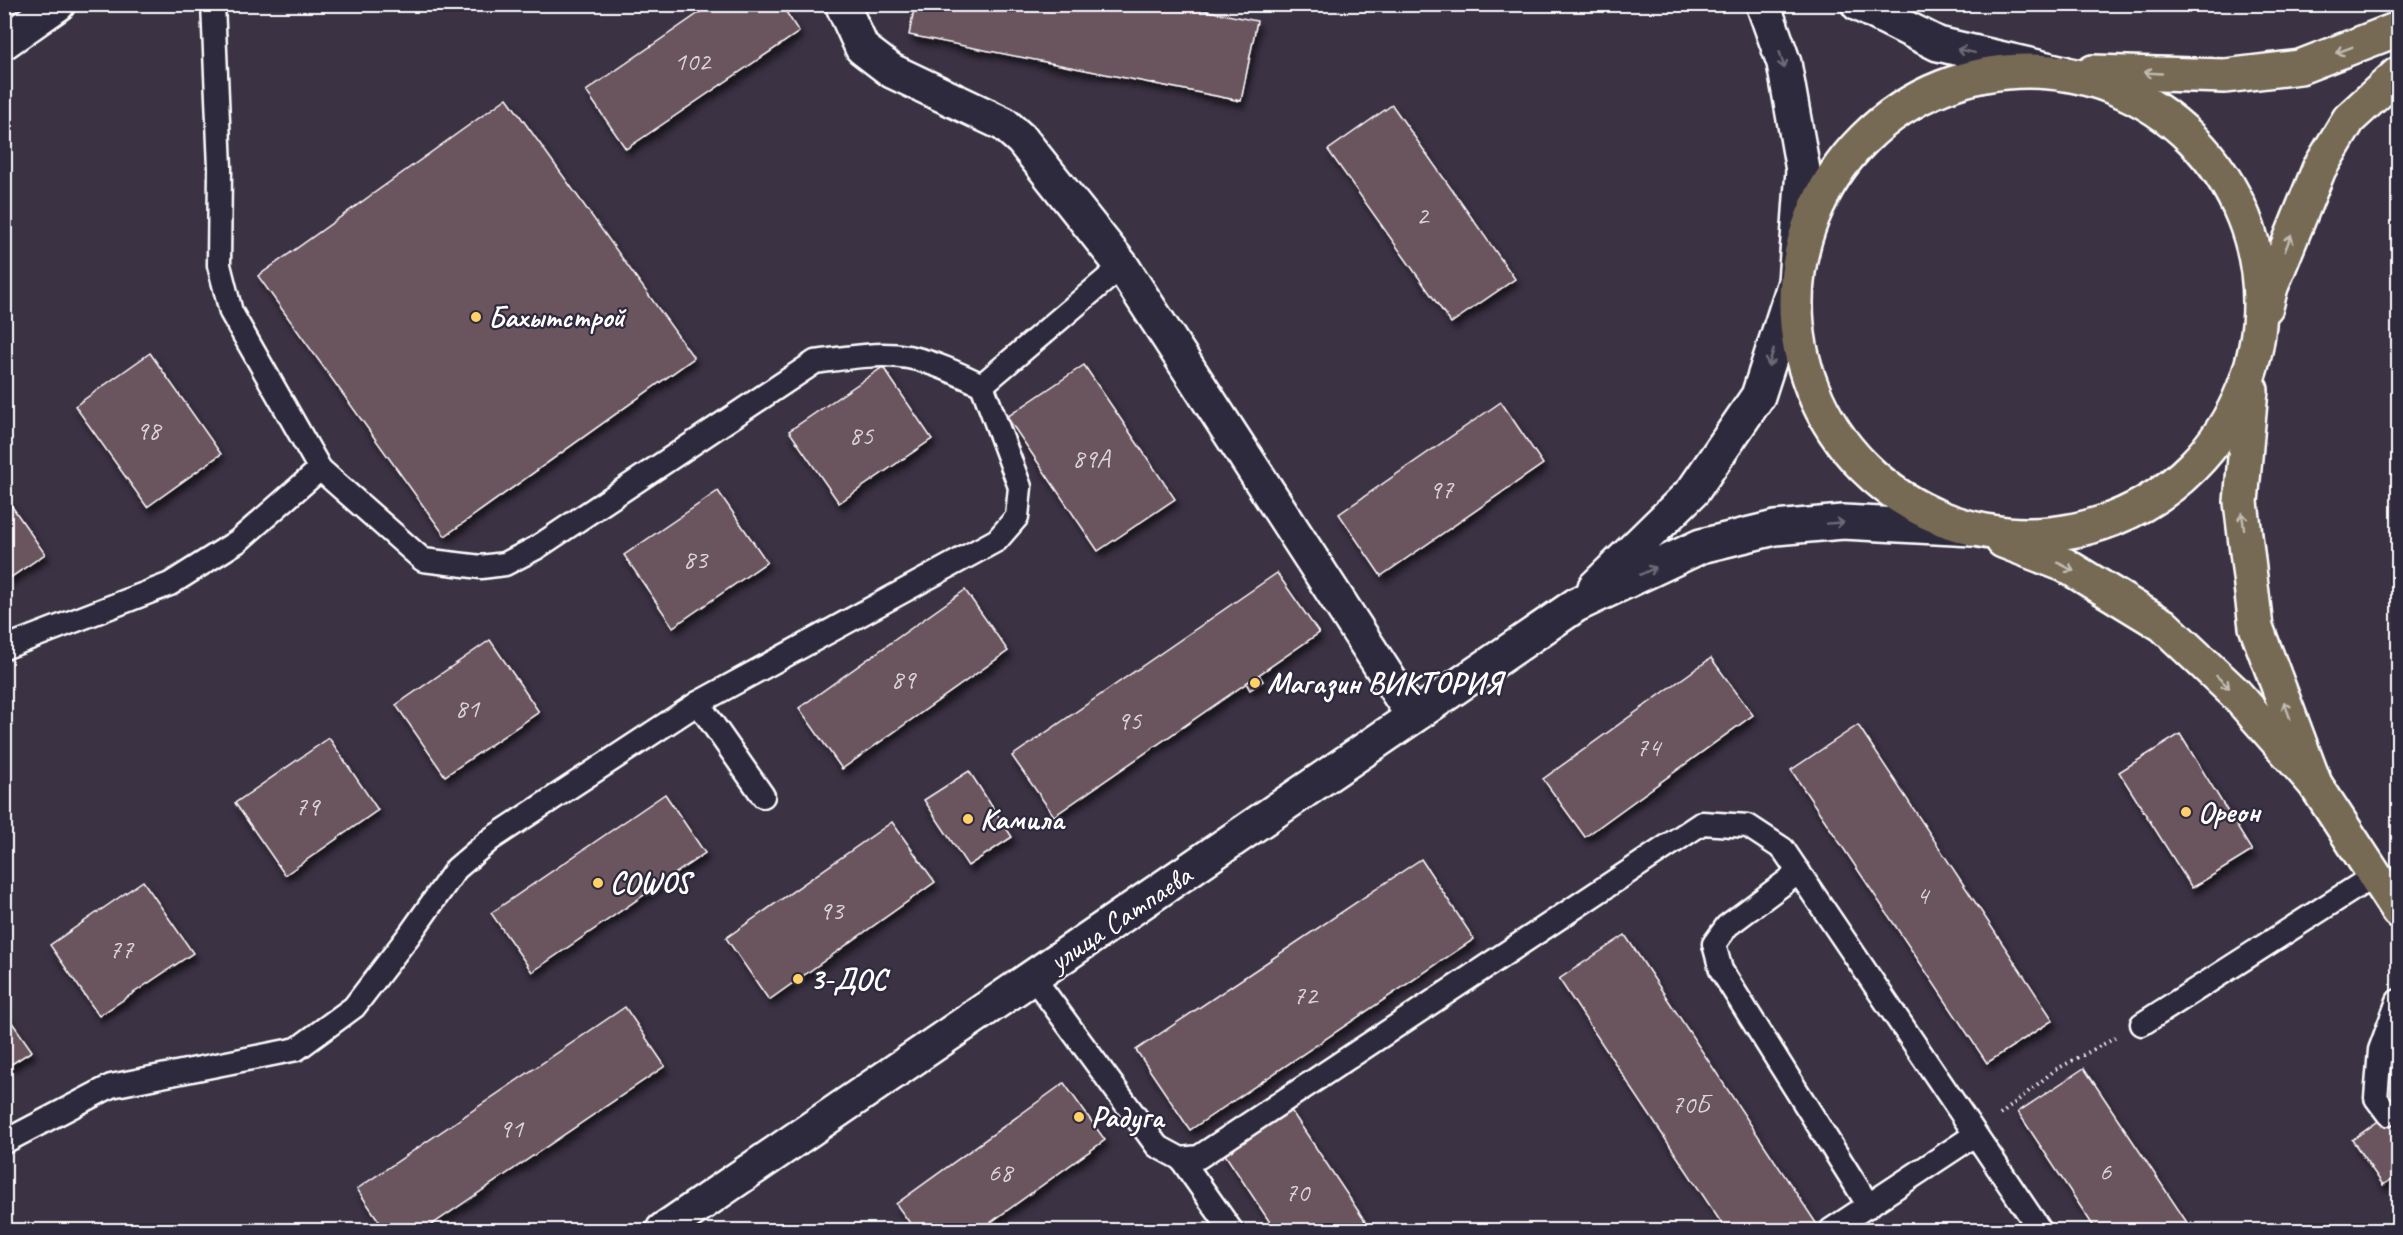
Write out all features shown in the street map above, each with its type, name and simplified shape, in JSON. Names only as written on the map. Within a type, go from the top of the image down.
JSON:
[{"type":"main road","points":[[4,42],[58,4]]},
{"type":"main road","points":[[842,4],[862,48],[892,71],[1004,124],[1022,140],[1122,266],[1413,716]]},
{"type":"main road","points":[[1763,4],[1784,63],[1803,170],[1795,282],[1798,343],[1816,401],[1849,453],[1898,496],[1931,515],[2065,565],[2163,625],[2235,693],[2315,784],[2398,911]]},
{"type":"main road","points":[[1858,4],[1938,44],[2064,73],[2125,91],[2172,120],[2205,152],[2236,198],[2254,246],[2262,304],[2254,360],[2241,502],[2256,627],[2315,784]]},
{"type":"main road","points":[[1576,605],[1693,491],[1758,396],[1795,282],[1809,221],[1827,184],[1854,147],[1888,116],[1936,88],[1996,72],[2140,72],[2225,76],[2300,68],[2398,29]]},
{"type":"main road","points":[[1576,605],[1701,546],[1775,528],[1843,522],[1973,529],[2030,536],[2075,531],[2127,513],[2170,487],[2209,450],[2234,412],[2254,360],[2271,287],[2319,169],[2349,119],[2398,74]]},
{"type":"main road","name":"улица Сатпаева","points":[[663,1230],[1576,605]]},
{"type":"lane","points":[[4,1142],[111,1086],[297,1049],[354,1007],[456,869],[491,838],[698,703],[997,540],[1017,517],[1020,487],[982,386],[947,369],[908,357],[857,356],[815,362],[536,548],[506,564],[481,567],[423,560],[320,469],[231,312],[219,265],[220,168],[213,4]]},
{"type":"lane","points":[[982,386],[1122,266]]},
{"type":"lane","points":[[4,648],[170,584],[238,541],[320,469]]},
{"type":"lane","points":[[698,703],[763,796]]},
{"type":"lane","points":[[1181,1159],[1199,1157],[1702,823],[1748,826],[1783,849],[2040,1230]]},
{"type":"lane","points":[[1799,872],[1727,926],[1714,944],[1721,970],[1869,1206]]},
{"type":"lane","points":[[2142,1024],[2374,875]]},
{"type":"lane","points":[[1033,977],[1157,1146],[1181,1159],[1231,1230]]},
{"type":"lane","points":[[2388,1114],[2376,1098],[2380,1050],[2398,1001]]},
{"type":"lane","points":[[1831,1230],[1976,1135]]},
{"type":"path","points":[[1976,1135],[2055,1070],[2142,1024]]},
{"type":"building","points":[[712,4],[781,4],[799,32],[626,149],[586,91]]},
{"type":"building","points":[[915,4],[1174,4],[1257,21],[1241,101],[909,35]]},
{"type":"building","name":"Бахытстрой","points":[[507,98],[694,358],[445,536],[258,276]]},
{"type":"building","points":[[1392,105],[1515,279],[1451,323],[1328,150]]},
{"type":"building","points":[[150,353],[221,454],[147,507],[75,406]]},
{"type":"building","points":[[1084,365],[1175,499],[1098,551],[1007,417]]},
{"type":"building","points":[[883,367],[932,439],[839,503],[789,431]]},
{"type":"building","points":[[1501,402],[1543,464],[1381,576],[1339,514]]},
{"type":"building","points":[[718,491],[767,562],[673,627],[624,555]]},
{"type":"building","points":[[4,495],[45,554],[4,582]]},
{"type":"building","points":[[1277,573],[1319,633],[1054,816],[1012,756]]},
{"type":"building","points":[[965,590],[1008,651],[842,769],[799,708]]},
{"type":"building","points":[[490,640],[539,712],[445,776],[396,705]]},
{"type":"building","points":[[1711,658],[1753,715],[1585,837],[1543,779]]},
{"type":"building","points":[[1259,675],[1263,681],[1250,690],[1246,683]]},
{"type":"building","points":[[1858,725],[2053,1020],[1987,1063],[1791,770]]},
{"type":"building","name":"Ореон","points":[[2180,734],[2252,851],[2192,888],[2119,772]]},
{"type":"building","points":[[329,738],[378,810],[285,875],[235,803]]},
{"type":"building","name":"Камила","points":[[969,771],[1012,837],[968,866],[924,800]]},
{"type":"building","name":"COWOS","points":[[665,794],[705,853],[532,972],[491,913]]},
{"type":"building","points":[[892,822],[935,882],[769,1000],[726,938]]},
{"type":"building","points":[[1421,859],[1474,939],[1190,1130],[1136,1050]]},
{"type":"building","points":[[143,881],[193,953],[99,1016],[50,945]]},
{"type":"building","points":[[1625,935],[1820,1229],[1726,1230],[1559,979]]},
{"type":"building","points":[[625,1007],[665,1066],[424,1230],[385,1230],[357,1189]]},
{"type":"building","points":[[4,1011],[32,1051],[4,1069]]},
{"type":"building","points":[[2084,1068],[2192,1230],[2096,1230],[2018,1112]]},
{"type":"building","points":[[1064,1083],[1105,1140],[980,1230],[915,1230],[896,1204]]},
{"type":"building","points":[[2398,1107],[2398,1175],[2383,1185],[2352,1140]]},
{"type":"building","points":[[1290,1109],[1371,1230],[1275,1230],[1224,1153]]},
{"type":"place","name":"Бахытстрой","points":[[476,317]]},
{"type":"place","name":"Магазин ВИКТОРИЯ","points":[[1255,683]]},
{"type":"place","name":"Ореон","points":[[2186,812]]},
{"type":"place","name":"Камила","points":[[968,819]]},
{"type":"place","name":"COWOS","points":[[598,883]]},
{"type":"place","name":"3-ДОС","points":[[798,979]]},
{"type":"place","name":"Радуга","points":[[1079,1117]]}]
